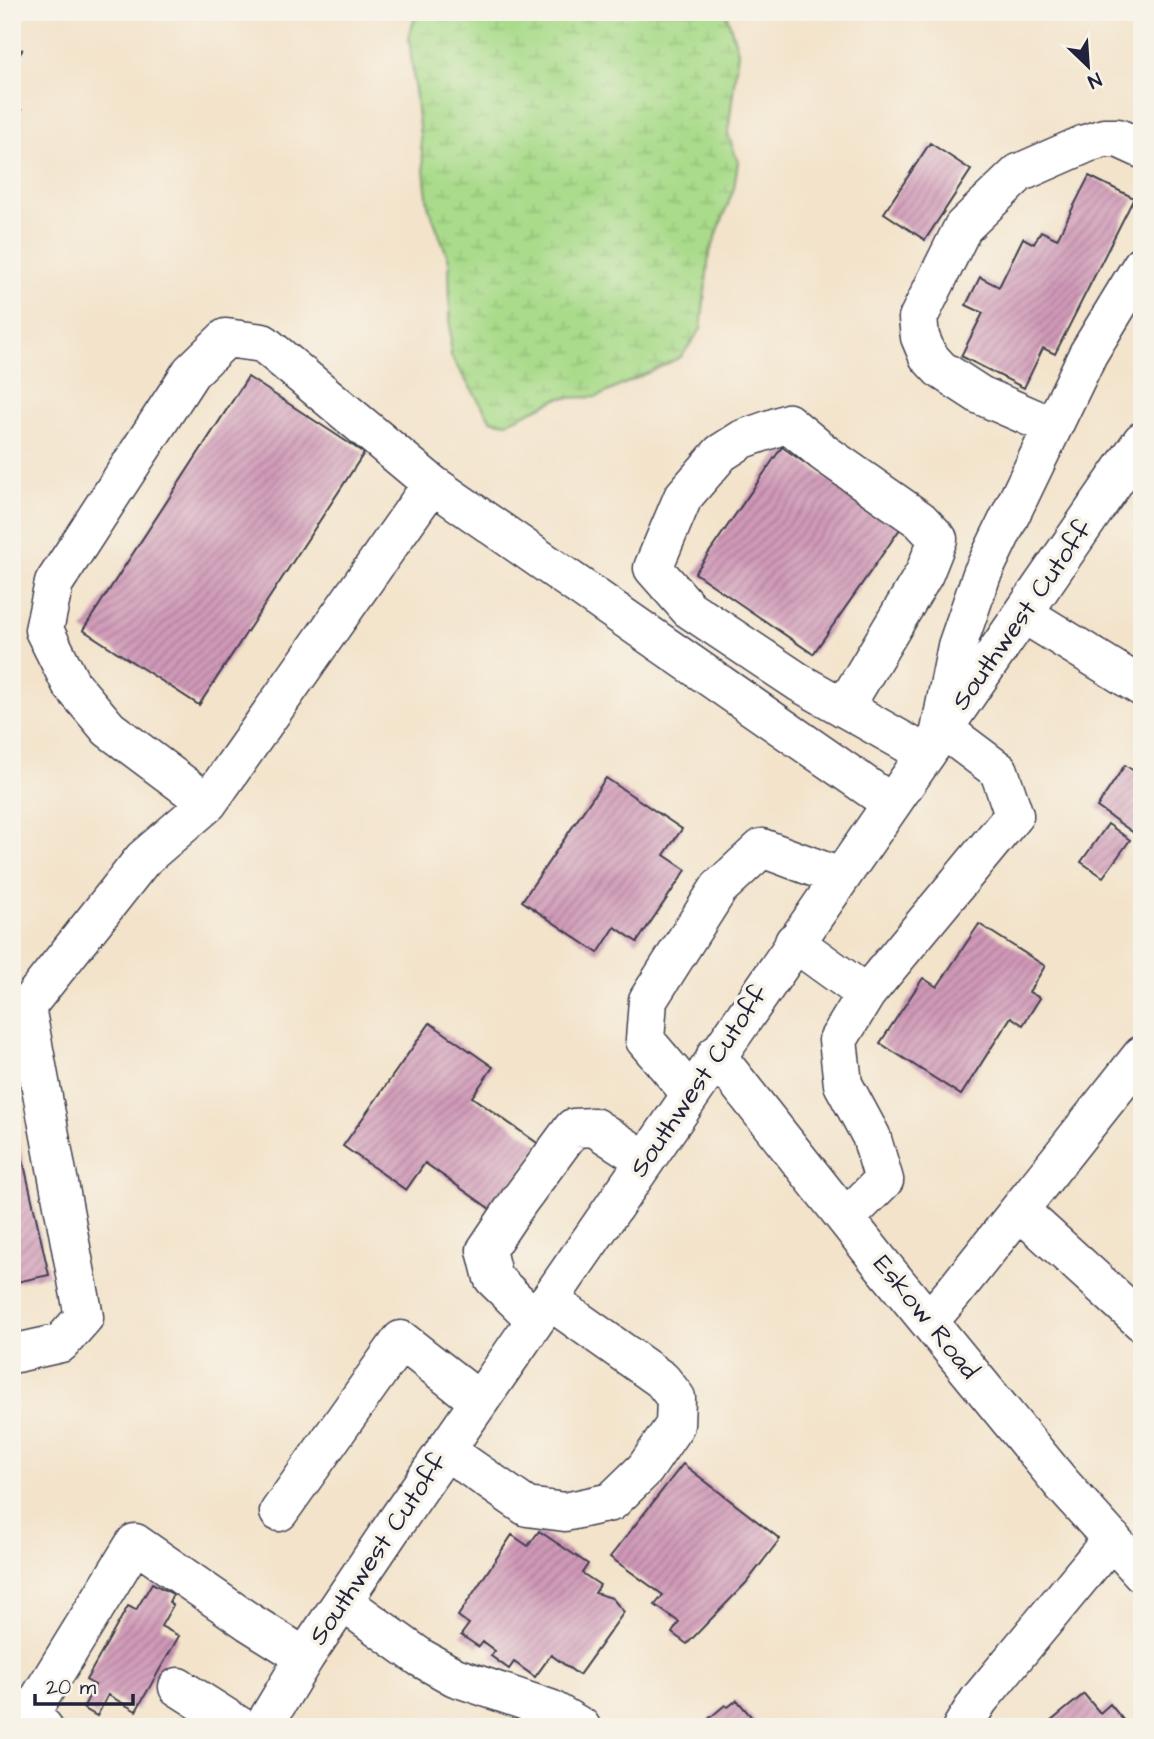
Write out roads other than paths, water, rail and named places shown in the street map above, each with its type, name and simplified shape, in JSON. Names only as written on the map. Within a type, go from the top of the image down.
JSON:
[{"type":"main road","points":[[1051,426],[980,395],[940,369],[928,356],[920,337],[918,318],[963,227],[1019,173],[1104,138],[1118,138],[1142,149]]},
{"type":"main road","points":[[936,740],[957,646],[970,603],[1051,426],[1088,355],[1142,265]]},
{"type":"main road","points":[[208,803],[109,729],[71,684],[44,630],[54,583],[191,373],[226,338],[263,343],[432,484],[891,803]]},
{"type":"main road","points":[[844,708],[924,574],[938,539],[920,520],[824,453],[788,423],[743,439],[721,453],[683,497],[653,568],[689,609],[800,683],[844,708],[936,740],[999,771],[1014,815],[866,994],[838,1040],[843,1084],[871,1136],[884,1180],[846,1218]]},
{"type":"main road","name":"Southwest Cutoff","points":[[264,1727],[305,1657],[445,1450],[1142,441]]},
{"type":"main road","points":[[12,1354],[61,1343],[84,1317],[19,1008],[143,859],[208,803],[432,484]]},
{"type":"main road","points":[[1024,614],[1142,687]]},
{"type":"main road","points":[[690,1093],[645,1040],[648,1000],[719,888],[762,848],[840,877]]},
{"type":"main road","points":[[794,942],[866,994]]},
{"type":"main road","name":"Eskow Road","points":[[716,1055],[1062,1484],[1142,1573]]},
{"type":"main road","points":[[929,1321],[1142,1055]]},
{"type":"main road","points":[[445,1450],[527,1507],[565,1512],[611,1502],[645,1469],[675,1425],[676,1398],[662,1380],[493,1278],[486,1250],[573,1128],[594,1127],[645,1160]]},
{"type":"main road","points":[[1019,1210],[1142,1322]]},
{"type":"main road","points":[[279,1512],[401,1340],[480,1401]]},
{"type":"main road","points":[[962,1727],[979,1700],[1112,1539]]},
{"type":"main road","points":[[43,1727],[28,1717],[135,1543],[248,1622],[305,1657]]},
{"type":"main road","points":[[343,1602],[421,1658],[455,1678],[550,1709],[581,1727]]},
{"type":"main road","points":[[178,1687],[241,1727]]}]
